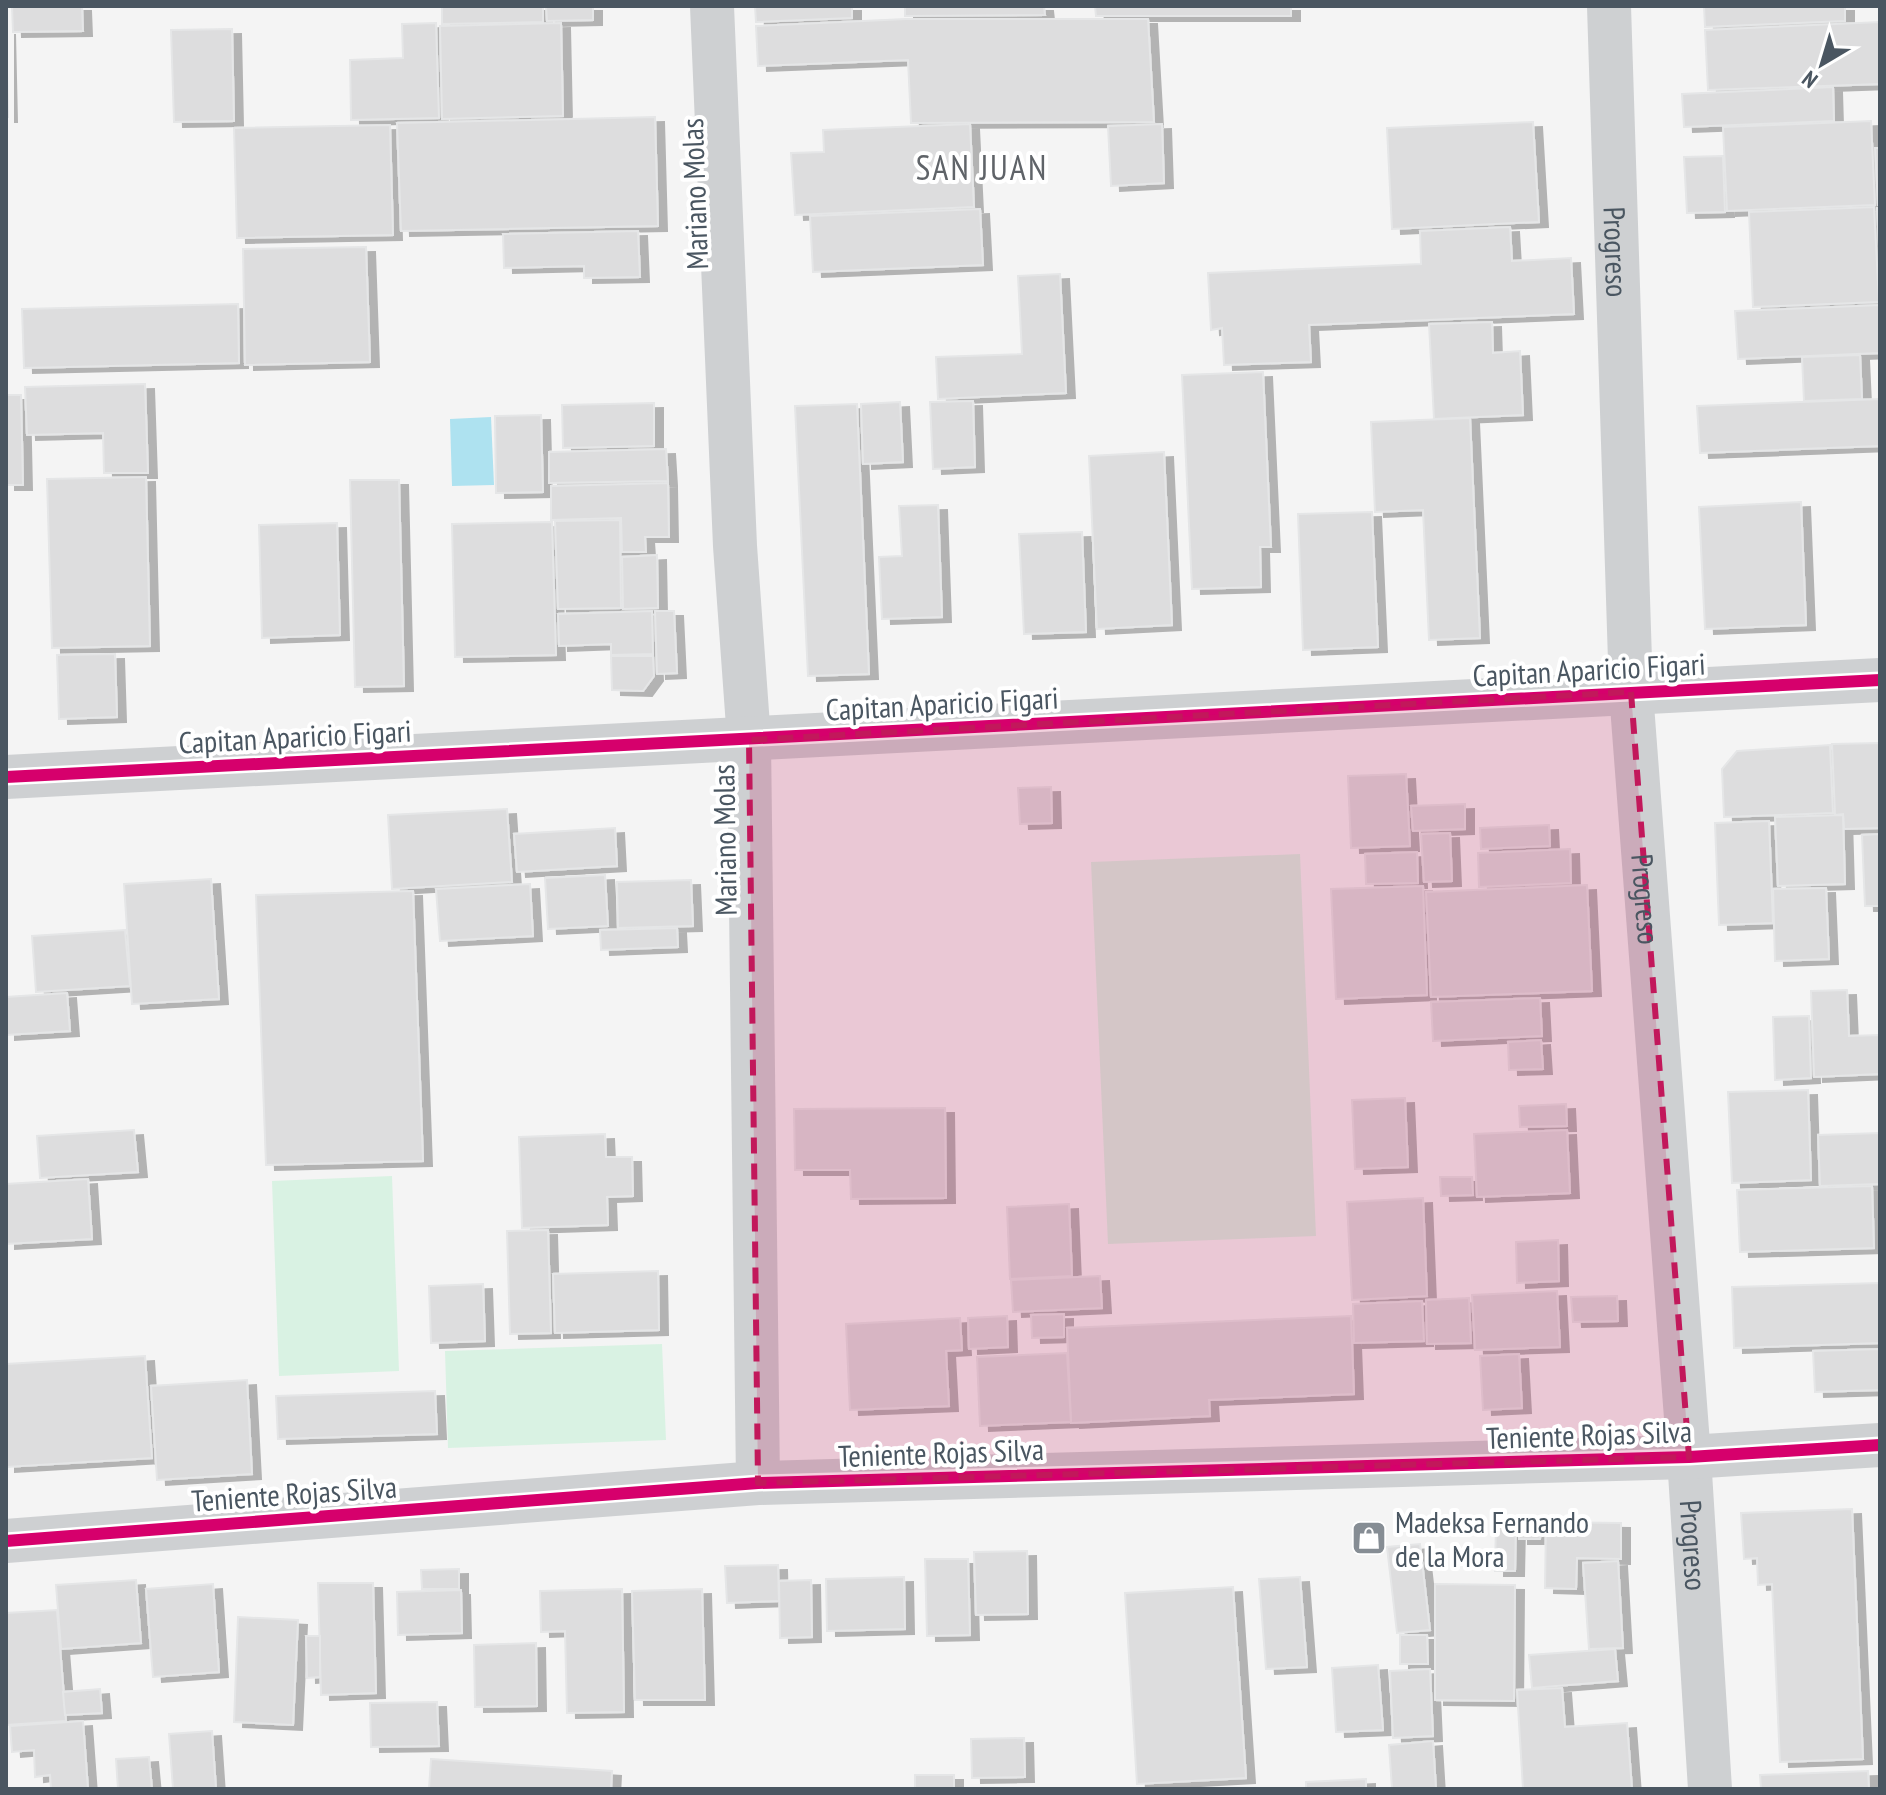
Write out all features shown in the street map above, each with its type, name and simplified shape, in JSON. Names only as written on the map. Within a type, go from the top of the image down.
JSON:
[{"type":"street","name":"Mariano Molas","points":[[712,6],[735,546],[749,740],[758,1483]]},
{"type":"street","name":"Progreso","points":[[1609,6],[1631,692],[1689,1457],[1710,1789]]},
{"type":"street","name":"Capitan Aparicio Figari","points":[[6,777],[1880,680]]},
{"type":"street","name":"Teniente Rojas Silva","points":[[6,1541],[758,1483],[1689,1457],[1880,1445]]},
{"type":"highlighted area","points":[[1631,692],[1689,1457],[758,1483],[749,740]]},
{"type":"green space","points":[[1300,854],[1316,1236],[1108,1244],[1091,862]]},
{"type":"green space","points":[[392,1176],[399,1371],[279,1376],[272,1181]]},
{"type":"green space","points":[[662,1344],[666,1440],[448,1448],[445,1351]]},
{"type":"water","points":[[491,417],[494,485],[452,486],[450,419]]},
{"type":"building","points":[[12,6],[82,6],[83,31],[13,32]]},
{"type":"building","points":[[442,6],[543,6],[543,22],[442,24]]},
{"type":"building","points":[[546,6],[593,6],[593,20],[547,21]]},
{"type":"building","points":[[755,6],[852,6],[852,18],[756,22]]},
{"type":"building","points":[[905,6],[1044,6],[1045,15],[905,16]]},
{"type":"building","points":[[1095,6],[1291,6],[1291,16],[1096,16]]},
{"type":"building","points":[[1704,6],[1845,6],[1845,21],[1705,27]]},
{"type":"building","points":[[906,19],[1148,19],[1154,122],[911,123],[908,60],[758,66],[756,26]]},
{"type":"building","points":[[1880,22],[1880,84],[1708,90],[1705,30]]},
{"type":"building","points":[[436,23],[439,118],[351,120],[350,60],[403,58],[402,24]]},
{"type":"building","points":[[561,23],[563,116],[442,119],[440,26]]},
{"type":"building","points":[[6,29],[8,117],[6,117]]},
{"type":"building","points":[[232,29],[234,121],[174,122],[171,30]]},
{"type":"building","points":[[1833,87],[1834,121],[1684,127],[1682,94]]},
{"type":"building","points":[[655,117],[658,226],[401,231],[397,123]]},
{"type":"building","points":[[1871,121],[1875,205],[1727,211],[1723,127]]},
{"type":"building","points":[[1533,122],[1539,222],[1392,229],[1387,128]]},
{"type":"building","points":[[970,124],[974,207],[795,215],[791,153],[824,152],[823,130]]},
{"type":"building","points":[[1162,124],[1164,183],[1111,186],[1108,126]]},
{"type":"building","points":[[390,125],[393,235],[237,238],[234,128]]},
{"type":"building","points":[[1875,148],[1880,148],[1880,205],[1878,205]]},
{"type":"building","points":[[1723,156],[1725,212],[1687,213],[1684,157]]},
{"type":"building","points":[[1874,207],[1879,302],[1753,307],[1749,212]]},
{"type":"building","points":[[1877,208],[1880,208],[1880,266]]},
{"type":"building","points":[[980,209],[983,265],[813,272],[810,216]]},
{"type":"building","points":[[1510,227],[1512,261],[1571,258],[1574,314],[1309,325],[1311,362],[1224,365],[1222,328],[1211,330],[1208,273],[1421,264],[1420,231]]},
{"type":"building","points":[[638,231],[640,277],[584,278],[584,266],[504,268],[503,234]]},
{"type":"building","points":[[366,247],[370,362],[245,365],[243,249]]},
{"type":"building","points":[[1060,274],[1066,393],[938,399],[936,357],[1022,354],[1018,276]]},
{"type":"building","points":[[238,304],[239,363],[24,368],[22,309]]},
{"type":"building","points":[[1880,305],[1880,353],[1738,359],[1735,311]]},
{"type":"building","points":[[1492,322],[1493,353],[1520,351],[1523,415],[1434,419],[1429,324]]},
{"type":"building","points":[[1860,355],[1862,399],[1804,401],[1802,357]]},
{"type":"building","points":[[1263,372],[1271,547],[1260,547],[1261,587],[1192,589],[1182,375]]},
{"type":"building","points":[[145,384],[148,473],[104,473],[103,433],[27,435],[25,387]]},
{"type":"building","points":[[6,395],[21,395],[23,485],[6,485]]},
{"type":"building","points":[[1880,399],[1880,446],[1700,453],[1697,406]]},
{"type":"building","points":[[973,401],[975,467],[933,469],[930,402]]},
{"type":"building","points":[[900,402],[903,462],[863,464],[861,404]]},
{"type":"building","points":[[654,403],[654,446],[563,448],[562,405]]},
{"type":"building","points":[[857,404],[869,674],[808,676],[795,406]]},
{"type":"building","points":[[541,415],[543,492],[496,493],[495,416]]},
{"type":"building","points":[[1470,418],[1480,638],[1429,640],[1423,510],[1375,512],[1371,422]]},
{"type":"building","points":[[666,449],[668,481],[549,483],[549,452]]},
{"type":"building","points":[[1164,452],[1172,625],[1097,629],[1089,456]]},
{"type":"building","points":[[146,477],[150,646],[52,648],[47,479]]},
{"type":"building","points":[[350,480],[399,480],[404,686],[355,687]]},
{"type":"building","points":[[668,483],[669,537],[645,537],[646,552],[622,552],[621,518],[551,520],[551,486]]},
{"type":"building","points":[[1801,502],[1806,625],[1705,629],[1699,507]]},
{"type":"building","points":[[938,505],[942,617],[882,619],[879,557],[902,556],[899,506]]},
{"type":"building","points":[[1372,512],[1378,647],[1303,650],[1298,514]]},
{"type":"building","points":[[620,520],[621,608],[558,609],[555,521]]},
{"type":"building","points":[[552,522],[556,655],[455,657],[452,524]]},
{"type":"building","points":[[337,523],[340,635],[262,638],[259,525]]},
{"type":"building","points":[[1082,532],[1086,632],[1024,634],[1019,534]]},
{"type":"building","points":[[657,555],[658,608],[623,609],[622,557]]},
{"type":"building","points":[[652,611],[653,654],[611,655],[611,644],[559,646],[558,614]]},
{"type":"building","points":[[655,611],[674,611],[677,673],[657,674]]},
{"type":"building","points":[[115,654],[117,717],[59,719],[57,655]]},
{"type":"building","points":[[611,656],[653,656],[654,676],[643,691],[612,690]]},
{"type":"building","points":[[1880,743],[1880,828],[1844,829],[1843,814],[1835,815],[1832,744]]},
{"type":"building","points":[[1830,745],[1833,813],[1724,817],[1722,769],[1737,751]]},
{"type":"building","points":[[1406,774],[1410,846],[1351,848],[1348,776]]},
{"type":"building","points":[[1051,787],[1052,823],[1020,824],[1018,788]]},
{"type":"building","points":[[1465,804],[1465,829],[1413,831],[1411,806]]},
{"type":"building","points":[[507,809],[512,882],[392,889],[388,815]]},
{"type":"building","points":[[1843,815],[1845,884],[1778,886],[1775,817]]},
{"type":"building","points":[[1769,821],[1773,923],[1719,925],[1715,823]]},
{"type":"building","points":[[1549,825],[1550,846],[1481,849],[1480,828]]},
{"type":"building","points":[[615,828],[617,866],[517,872],[514,834]]},
{"type":"building","points":[[1450,833],[1452,881],[1424,882],[1421,834]]},
{"type":"building","points":[[1880,834],[1880,906],[1865,906],[1862,835]]},
{"type":"building","points":[[1570,849],[1571,883],[1479,887],[1478,853]]},
{"type":"building","points":[[1417,852],[1418,883],[1366,884],[1365,854]]},
{"type":"building","points":[[605,875],[608,926],[548,929],[545,878]]},
{"type":"building","points":[[211,879],[219,999],[132,1004],[124,884]]},
{"type":"building","points":[[691,880],[693,926],[618,928],[617,882]]},
{"type":"building","points":[[530,884],[533,936],[440,941],[436,889]]},
{"type":"building","points":[[1587,885],[1592,991],[1431,997],[1426,892]]},
{"type":"building","points":[[1423,886],[1427,995],[1336,999],[1331,889]]},
{"type":"building","points":[[1826,888],[1829,959],[1775,961],[1773,889]]},
{"type":"building","points":[[413,891],[423,1161],[266,1165],[256,895]]},
{"type":"building","points":[[677,928],[678,947],[601,950],[600,930]]},
{"type":"building","points":[[125,930],[130,986],[36,992],[32,936]]},
{"type":"building","points":[[1847,990],[1849,1036],[1880,1035],[1880,1074],[1814,1077],[1811,991]]},
{"type":"building","points":[[67,993],[70,1031],[6,1035],[6,997]]},
{"type":"building","points":[[1540,998],[1542,1036],[1433,1041],[1431,1002]]},
{"type":"building","points":[[1809,1016],[1811,1078],[1775,1080],[1773,1017]]},
{"type":"building","points":[[1541,1040],[1543,1069],[1509,1070],[1508,1042]]},
{"type":"building","points":[[1808,1090],[1811,1180],[1732,1183],[1728,1092]]},
{"type":"building","points":[[1405,1098],[1408,1167],[1355,1169],[1352,1100]]},
{"type":"building","points":[[1566,1104],[1567,1126],[1520,1127],[1519,1106]]},
{"type":"building","points":[[945,1108],[946,1198],[851,1199],[850,1170],[795,1170],[794,1109]]},
{"type":"building","points":[[134,1130],[138,1172],[40,1178],[37,1136]]},
{"type":"building","points":[[1567,1130],[1570,1193],[1477,1197],[1474,1134]]},
{"type":"building","points":[[1880,1133],[1880,1184],[1820,1186],[1818,1135]]},
{"type":"building","points":[[605,1134],[606,1157],[632,1157],[633,1196],[607,1197],[608,1225],[522,1228],[519,1137]]},
{"type":"building","points":[[1440,1177],[1472,1177],[1473,1195],[1441,1196]]},
{"type":"building","points":[[88,1179],[92,1239],[6,1244],[6,1184]]},
{"type":"building","points":[[1872,1186],[1874,1248],[1740,1252],[1737,1190]]},
{"type":"building","points":[[1423,1198],[1427,1296],[1352,1300],[1347,1202]]},
{"type":"building","points":[[1069,1204],[1072,1276],[1010,1279],[1007,1207]]},
{"type":"building","points":[[548,1230],[551,1333],[510,1334],[507,1231]]},
{"type":"building","points":[[1558,1240],[1559,1281],[1517,1283],[1516,1242]]},
{"type":"building","points":[[658,1271],[659,1330],[555,1333],[553,1274]]},
{"type":"building","points":[[1100,1276],[1102,1308],[1013,1312],[1011,1280]]},
{"type":"building","points":[[1880,1283],[1880,1343],[1734,1348],[1732,1287]]},
{"type":"building","points":[[483,1284],[485,1341],[431,1343],[429,1286]]},
{"type":"building","points":[[1557,1291],[1560,1347],[1475,1350],[1472,1295]]},
{"type":"building","points":[[1617,1296],[1618,1321],[1573,1322],[1571,1297]]},
{"type":"building","points":[[1469,1298],[1471,1343],[1427,1344],[1426,1300]]},
{"type":"building","points":[[1422,1301],[1424,1341],[1354,1343],[1353,1304]]},
{"type":"building","points":[[1064,1314],[1064,1337],[1032,1338],[1031,1315]]},
{"type":"building","points":[[1007,1316],[1008,1347],[969,1349],[968,1318]]},
{"type":"building","points":[[1351,1316],[1354,1394],[1209,1400],[1210,1416],[1071,1423],[1067,1328]]},
{"type":"building","points":[[960,1318],[962,1350],[946,1351],[949,1406],[850,1410],[846,1324]]},
{"type":"building","points":[[1880,1349],[1880,1390],[1815,1392],[1813,1351]]},
{"type":"building","points":[[1067,1353],[1071,1422],[980,1426],[977,1357]]},
{"type":"building","points":[[1519,1354],[1522,1408],[1483,1410],[1480,1356]]},
{"type":"building","points":[[145,1356],[152,1458],[6,1467],[6,1364]]},
{"type":"building","points":[[247,1380],[252,1474],[157,1480],[151,1386]]},
{"type":"building","points":[[435,1391],[437,1434],[278,1439],[276,1396]]},
{"type":"building","points":[[1852,1509],[1863,1759],[1780,1762],[1772,1584],[1758,1585],[1757,1558],[1744,1559],[1741,1513]]},
{"type":"building","points":[[1496,1521],[1516,1522],[1515,1571],[1495,1571]]},
{"type":"building","points":[[1519,1522],[1541,1522],[1540,1539],[1519,1539]]},
{"type":"building","points":[[1546,1522],[1621,1523],[1621,1559],[1577,1558],[1576,1589],[1545,1588]]},
{"type":"building","points":[[1420,1544],[1430,1630],[1397,1633],[1387,1547]]},
{"type":"building","points":[[1027,1551],[1028,1614],[976,1615],[974,1552]]},
{"type":"building","points":[[925,1559],[968,1559],[970,1635],[927,1636]]},
{"type":"building","points":[[1618,1561],[1623,1648],[1589,1649],[1583,1563]]},
{"type":"building","points":[[778,1565],[779,1601],[727,1603],[725,1566]]},
{"type":"building","points":[[459,1569],[459,1589],[422,1589],[421,1570]]},
{"type":"building","points":[[904,1577],[905,1629],[827,1631],[826,1579]]},
{"type":"building","points":[[1300,1577],[1307,1667],[1266,1669],[1259,1579]]},
{"type":"building","points":[[136,1580],[141,1643],[61,1649],[56,1585]]},
{"type":"building","points":[[811,1580],[812,1637],[780,1638],[779,1581]]},
{"type":"building","points":[[318,1583],[373,1583],[376,1693],[321,1695]]},
{"type":"building","points":[[213,1584],[219,1672],[153,1677],[146,1589]]},
{"type":"building","points":[[1435,1584],[1515,1585],[1514,1701],[1435,1700]]},
{"type":"building","points":[[1233,1587],[1246,1778],[1137,1784],[1125,1593]]},
{"type":"building","points":[[622,1589],[624,1712],[567,1713],[565,1631],[541,1632],[540,1591]]},
{"type":"building","points":[[702,1589],[705,1700],[635,1700],[632,1591]]},
{"type":"building","points":[[461,1590],[462,1633],[398,1635],[397,1592]]},
{"type":"building","points":[[57,1610],[66,1721],[6,1725],[6,1613]]},
{"type":"building","points":[[238,1617],[298,1620],[293,1725],[234,1722]]},
{"type":"building","points":[[1400,1635],[1427,1635],[1428,1664],[1400,1664]]},
{"type":"building","points":[[306,1636],[320,1636],[320,1677],[307,1678]]},
{"type":"building","points":[[536,1643],[537,1706],[475,1707],[474,1645]]},
{"type":"building","points":[[1615,1649],[1618,1681],[1532,1688],[1529,1655]]},
{"type":"building","points":[[1378,1665],[1383,1730],[1336,1732],[1332,1668]]},
{"type":"building","points":[[1430,1669],[1433,1736],[1393,1738],[1390,1671]]},
{"type":"building","points":[[1562,1688],[1565,1727],[1627,1723],[1632,1789],[1523,1789],[1517,1690]]},
{"type":"building","points":[[100,1689],[102,1713],[65,1715],[63,1692]]},
{"type":"building","points":[[437,1702],[439,1746],[371,1747],[370,1703]]},
{"type":"building","points":[[83,1721],[88,1789],[51,1789],[50,1775],[35,1777],[34,1750],[12,1752],[10,1726]]},
{"type":"building","points":[[212,1731],[216,1789],[173,1789],[169,1734]]},
{"type":"building","points":[[1024,1738],[1025,1777],[972,1778],[971,1739]]},
{"type":"building","points":[[1433,1741],[1436,1789],[1392,1789],[1389,1745]]},
{"type":"building","points":[[149,1757],[152,1789],[118,1789],[116,1759]]},
{"type":"building","points":[[431,1759],[612,1771],[611,1789],[429,1789]]},
{"type":"building","points":[[1868,1771],[1869,1789],[1761,1789],[1760,1775]]},
{"type":"building","points":[[915,1775],[954,1775],[954,1789],[915,1789]]},
{"type":"building","points":[[1366,1779],[1366,1789],[1306,1789],[1306,1782]]},
{"type":"cycle path","points":[[6,777],[1880,680]]},
{"type":"cycle path","points":[[6,1541],[758,1483],[1689,1457],[1880,1445]]},
{"type":"place","name":"Madeksa Fernando de la Mora","points":[[1369,1538]]},
{"type":"district","name":"SAN JUAN","points":[[982,167]]}]
